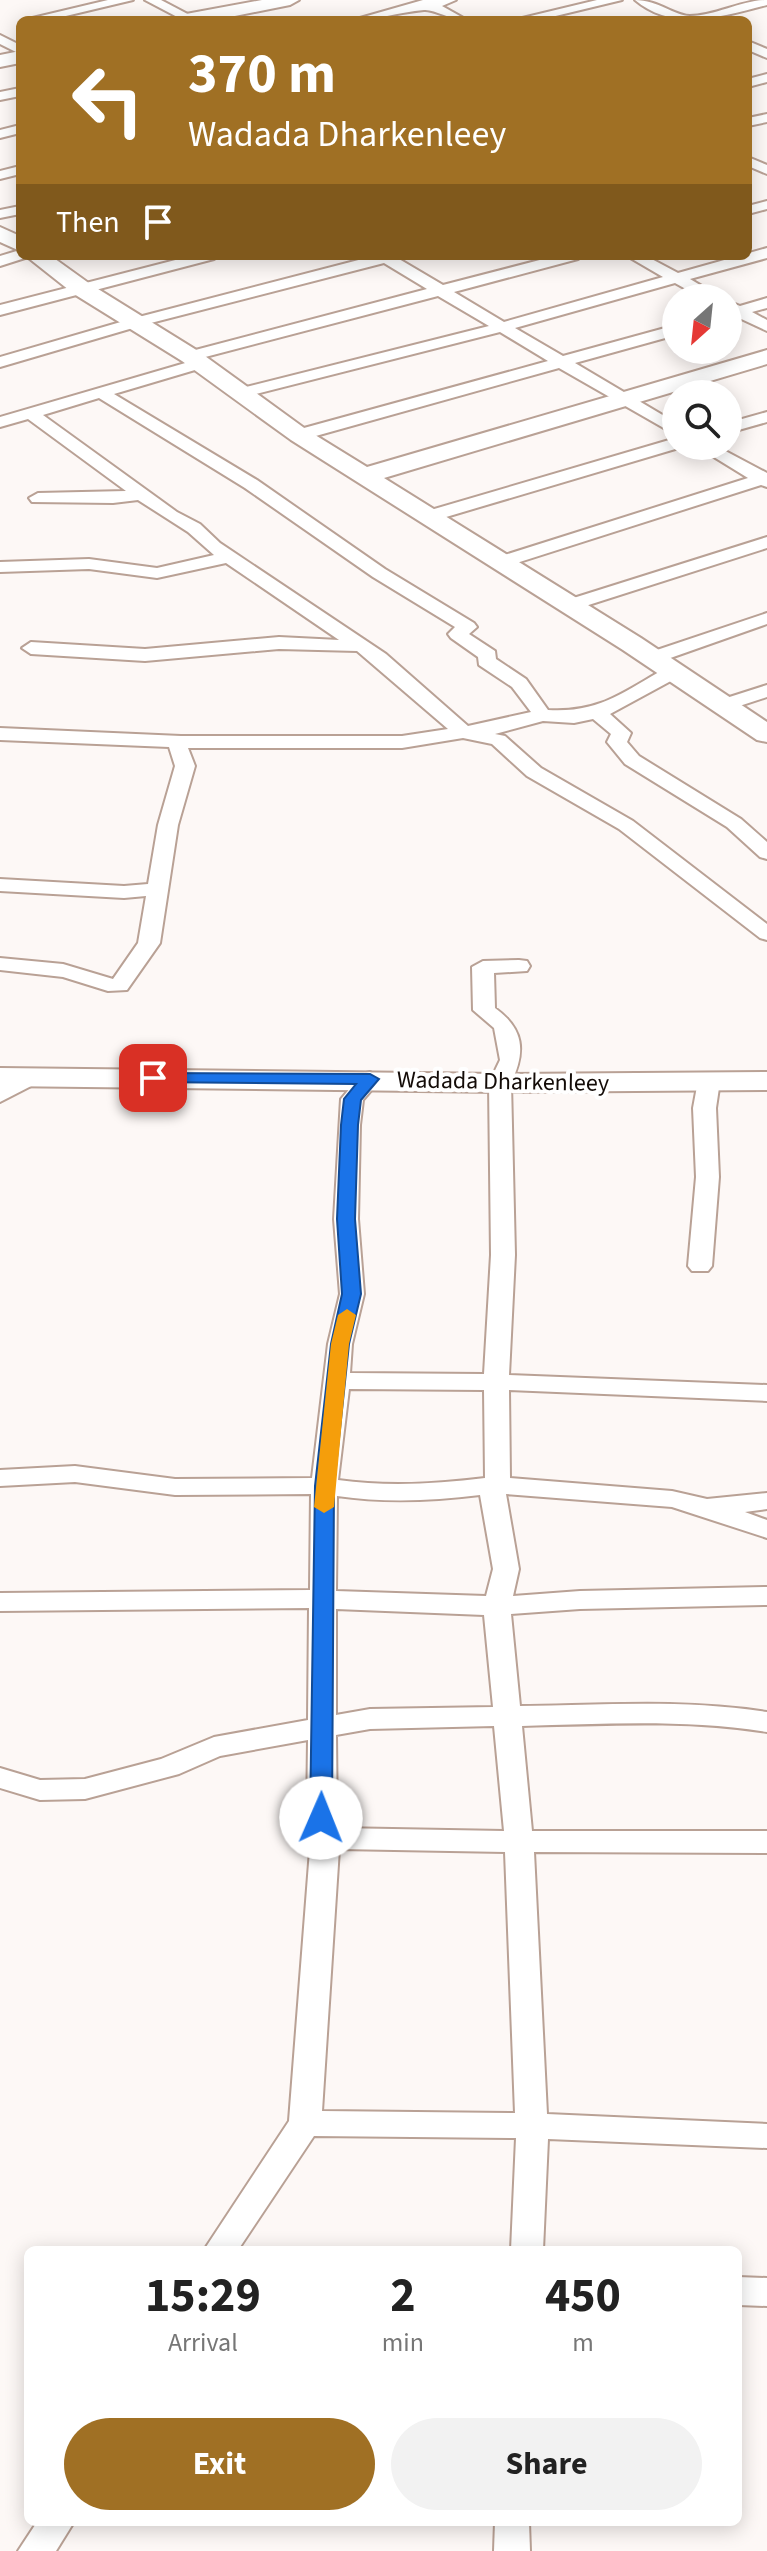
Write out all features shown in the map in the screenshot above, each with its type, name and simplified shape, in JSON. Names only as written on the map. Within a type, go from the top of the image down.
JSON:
[{"type":"street","points":[[49,16],[127,0]]},
{"type":"street","points":[[151,0],[182,16]]},
{"type":"street","points":[[210,16],[290,0]]},
{"type":"street","points":[[374,16],[425,2],[450,0]]},
{"type":"street","points":[[539,16],[616,0]]},
{"type":"street","points":[[641,0],[679,16]]},
{"type":"street","points":[[705,16],[767,1]]},
{"type":"street","points":[[425,2],[453,16]]},
{"type":"street","points":[[42,260],[82,289],[194,360],[299,435],[570,605],[767,734]]},
{"type":"street","points":[[0,310],[194,260]]},
{"type":"street","points":[[0,362],[137,322],[376,260]]},
{"type":"street","points":[[393,260],[662,422]]},
{"type":"street","points":[[0,422],[194,360],[558,260]]},
{"type":"street","points":[[643,260],[688,284]]},
{"type":"street","points":[[240,393],[502,327],[742,260]]},
{"type":"street","points":[[742,309],[767,303]]},
{"type":"street","points":[[742,315],[767,326]]},
{"type":"street","points":[[299,435],[662,334]]},
{"type":"street","points":[[364,476],[767,357]]},
{"type":"street","points":[[100,392],[251,484],[379,573],[468,627],[457,634],[488,655],[486,661],[519,683],[542,715]]},
{"type":"street","points":[[32,414],[229,557],[362,646],[464,733],[498,740],[534,772],[626,825],[767,934]]},
{"type":"street","points":[[742,424],[767,417]]},
{"type":"street","points":[[430,516],[662,447]]},
{"type":"street","points":[[730,460],[766,480]]},
{"type":"street","points":[[501,562],[766,480]]},
{"type":"street","points":[[38,498],[113,498],[145,494]]},
{"type":"street","points":[[570,605],[767,542]]},
{"type":"street","points":[[0,567],[89,564],[157,573],[229,557]]},
{"type":"street","points":[[0,734],[181,742],[402,742],[506,726],[542,715],[574,717],[597,713],[663,665],[767,618]]},
{"type":"street","points":[[31,648],[145,655],[279,643],[362,646]]},
{"type":"street","points":[[724,705],[767,691]]},
{"type":"street","points":[[597,713],[621,733],[617,742],[632,760],[734,823],[767,853]]},
{"type":"street","points":[[0,964],[46,968],[88,976],[103,986],[119,985],[149,943],[168,825],[185,766],[178,748],[181,742]]},
{"type":"street","points":[[0,885],[110,892],[156,889]]},
{"type":"street","points":[[519,966],[483,967],[484,1010],[504,1025],[511,1060],[500,1083],[503,1255],[493,1507],[506,1569],[497,1606],[519,1842],[532,2126],[527,2246]]},
{"type":"street","points":[[0,1095],[14,1078]]},
{"type":"street","name":"Wadada Dharkenleey","points":[[14,1078],[370,1079],[500,1083],[767,1081]]},
{"type":"street","points":[[223,2246],[305,2123],[325,1837],[321,1818],[324,1486],[340,1344],[352,1294],[346,1219],[349,1125],[352,1099],[370,1079]]},
{"type":"street","points":[[700,1266],[707,1149],[702,1109],[709,1081]]},
{"type":"street","points":[[337,1381],[496,1382],[767,1393]]},
{"type":"street","points":[[0,1478],[75,1474],[175,1487],[324,1486],[372,1493],[428,1493],[496,1485],[672,1499],[706,1507],[767,1529]]},
{"type":"street","points":[[706,1507],[767,1501]]},
{"type":"street","points":[[0,1602],[323,1599],[497,1606],[580,1600],[767,1596]]},
{"type":"street","points":[[0,1778],[40,1790],[85,1789],[169,1767],[214,1747],[370,1719],[675,1713],[723,1715],[767,1722]]},
{"type":"street","points":[[325,1837],[363,1841],[767,1842]]},
{"type":"street","points":[[305,2123],[532,2126],[767,2136]]},
{"type":"street","points":[[742,2291],[767,2292]]},
{"type":"street","points":[[36,2551],[54,2526]]},
{"type":"street","points":[[512,2526],[512,2551]]},
{"type":"slow traffic","points":[[324,1507],[340,1344],[347,1315]]},
{"type":"route","points":[[153,1078],[370,1079],[352,1099],[349,1125],[346,1219],[352,1294],[340,1344],[324,1486],[321,1818]]}]
